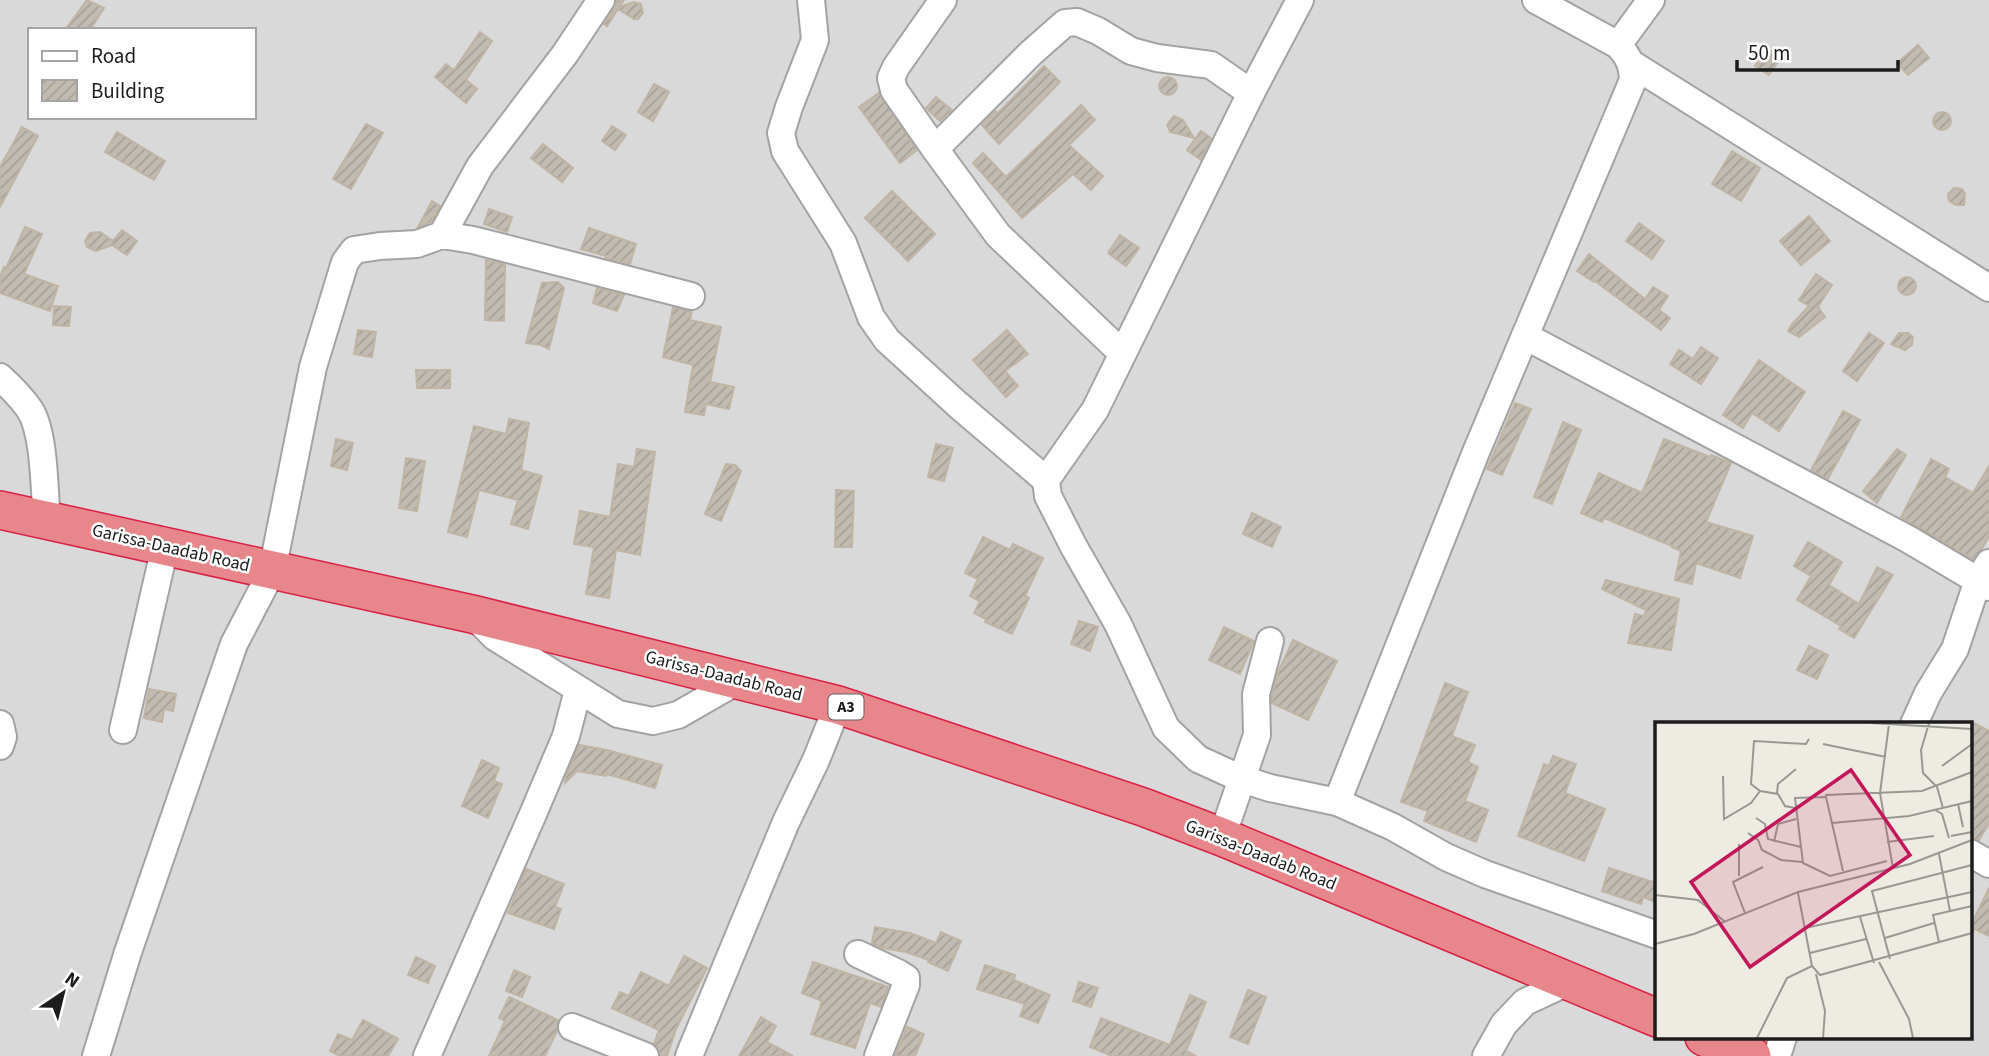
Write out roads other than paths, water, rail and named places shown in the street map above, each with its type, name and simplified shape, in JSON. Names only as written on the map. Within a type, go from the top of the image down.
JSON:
[{"type":"highway","name":"Garissa-Daadab Road","points":[[0,510],[472,614],[838,705],[1143,807],[1222,837],[1655,1017]]},
{"type":"highway","points":[[1707,1038],[1752,1056]]},
{"type":"street","points":[[442,235],[480,166],[565,54],[601,0]]},
{"type":"street","points":[[811,0],[815,40],[781,133],[785,151],[843,243],[872,317],[887,340],[1046,480]]},
{"type":"street","points":[[943,0],[891,78],[894,90],[934,149],[998,234],[1122,353]]},
{"type":"street","points":[[1300,0],[1094,410],[1046,480],[1048,496],[1118,624],[1166,728],[1198,759],[1269,788],[1337,802],[1485,874],[1655,934]]},
{"type":"street","points":[[1536,0],[1989,288]]},
{"type":"street","points":[[1337,802],[1419,594],[1633,80],[1625,55],[1651,0]]},
{"type":"street","points":[[934,149],[1065,23],[1077,22],[1131,51],[1157,58],[1211,65],[1251,93]]},
{"type":"street","points":[[96,1056],[128,952],[233,644],[272,571],[313,367],[345,262],[354,250],[417,244],[442,235],[473,240],[691,296]]},
{"type":"street","points":[[1525,336],[1985,577],[1955,649],[1928,693],[1914,722]]},
{"type":"street","points":[[0,377],[31,412],[39,435],[47,520]]},
{"type":"street","points":[[122,730],[165,547]]},
{"type":"street","points":[[472,614],[495,637],[618,714],[653,722],[678,715],[739,680]]},
{"type":"street","points":[[1222,837],[1256,735],[1256,694],[1270,641]]},
{"type":"street","points":[[427,1056],[534,814],[566,736],[578,690]]},
{"type":"street","points":[[694,1054],[786,822],[816,760],[838,705]]},
{"type":"street","points":[[0,724],[3,737],[0,746]]},
{"type":"street","points":[[1972,854],[1989,864]]},
{"type":"street","points":[[858,954],[906,978],[906,985],[878,1056]]},
{"type":"street","points":[[1486,1056],[1504,1024],[1525,1002],[1568,982]]},
{"type":"street","points":[[572,1027],[645,1056]]},
{"type":"street","points":[[1777,1056],[1783,1038]]}]
